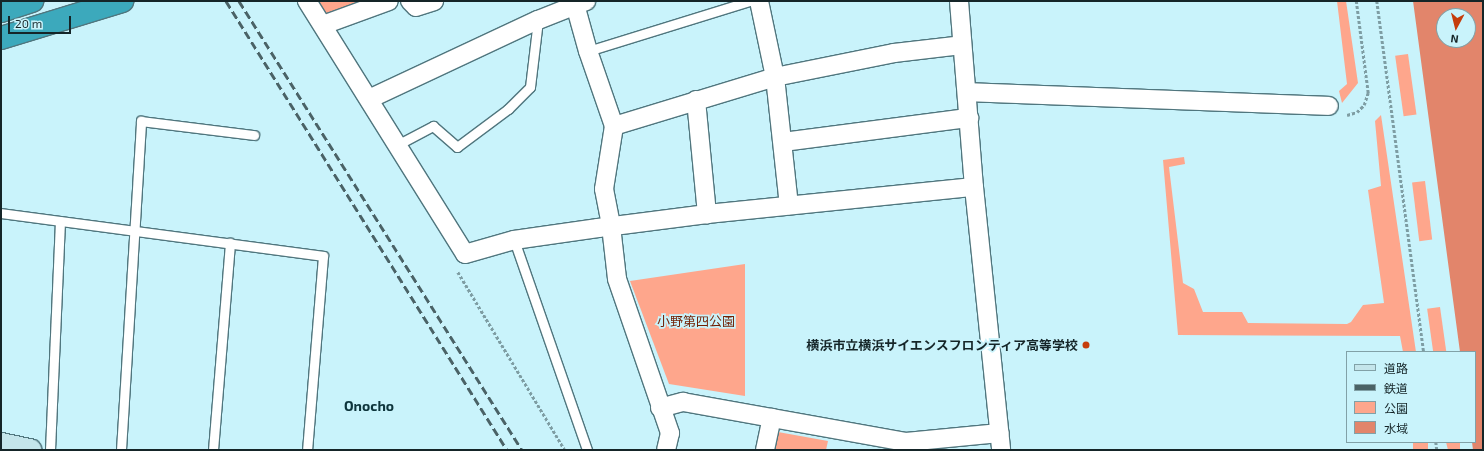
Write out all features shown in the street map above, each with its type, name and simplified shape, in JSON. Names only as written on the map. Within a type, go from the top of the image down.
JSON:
[{"type":"highway","points":[[1,11],[32,1]]},
{"type":"highway","points":[[1,38],[122,1]]},
{"type":"street","points":[[307,1],[324,25],[465,254],[514,240],[611,226],[789,205],[974,187]]},
{"type":"street","points":[[324,25],[389,1]]},
{"type":"street","points":[[410,1],[416,7],[434,1]]},
{"type":"street","points":[[759,1],[775,77],[789,205]]},
{"type":"street","points":[[660,408],[683,402],[772,418],[905,446],[1001,442],[974,187],[959,1]]},
{"type":"street","points":[[369,99],[579,2],[588,51],[614,126],[604,189],[611,226],[616,279],[670,433],[666,450]]},
{"type":"street","points":[[614,126],[775,77],[894,53],[962,45]]},
{"type":"street","points":[[967,92],[1329,106]]},
{"type":"street","points":[[696,100],[707,214]]},
{"type":"street","points":[[783,142],[969,118]]},
{"type":"street","points":[[765,450],[772,418]]},
{"type":"street","points":[[1,444],[30,450]]},
{"type":"lane","points":[[588,51],[750,1]]},
{"type":"lane","points":[[397,145],[433,126],[457,147],[508,109],[530,87],[538,20]]},
{"type":"lane","points":[[121,450],[141,121],[254,135]]},
{"type":"lane","points":[[1,213],[323,256],[307,450]]},
{"type":"lane","points":[[50,450],[60,221]]},
{"type":"lane","points":[[514,240],[587,450]]},
{"type":"lane","points":[[213,450],[230,243]]},
{"type":"path","points":[[1329,106],[1346,115],[1357,112],[1364,105],[1368,93],[1356,1]]},
{"type":"path","points":[[1377,1],[1424,351]]},
{"type":"green space","points":[[312,1],[374,1],[325,19]]},
{"type":"green space","points":[[1337,1],[1346,1],[1358,83],[1342,103],[1339,91],[1347,84]]},
{"type":"green space","points":[[1408,54],[1416,114],[1404,116],[1395,56]]},
{"type":"green space","points":[[1381,115],[1416,351],[1403,351],[1400,336],[1178,335],[1163,160],[1184,157],[1185,164],[1169,167],[1183,283],[1194,289],[1203,312],[1242,312],[1248,323],[1347,324],[1351,322],[1363,305],[1384,303],[1368,190],[1381,186],[1375,121]]},
{"type":"green space","points":[[1425,181],[1432,240],[1419,241],[1412,183]]},
{"type":"green space","name":"小野第四公園","points":[[745,264],[745,396],[669,384],[630,281]]},
{"type":"green space","points":[[1440,307],[1446,351],[1433,351],[1427,309]]},
{"type":"green space","points":[[778,432],[828,441],[826,450],[774,450]]},
{"type":"green space","points":[[1413,443],[1428,443],[1428,450],[1413,450]]},
{"type":"green space","points":[[1446,443],[1460,443],[1460,450],[1448,450]]},
{"type":"water","points":[[1413,1],[1483,1],[1483,450],[1473,450],[1472,443],[1476,443],[1476,351],[1460,351]]},
{"type":"railway","points":[[226,1],[507,450]]},
{"type":"railway","points":[[239,1],[522,450]]},
{"type":"place","name":"横浜市立横浜サイエンスフロンティア高等学校","points":[[1086,345]]},
{"type":"district","name":"Onocho","points":[[369,406]]}]
